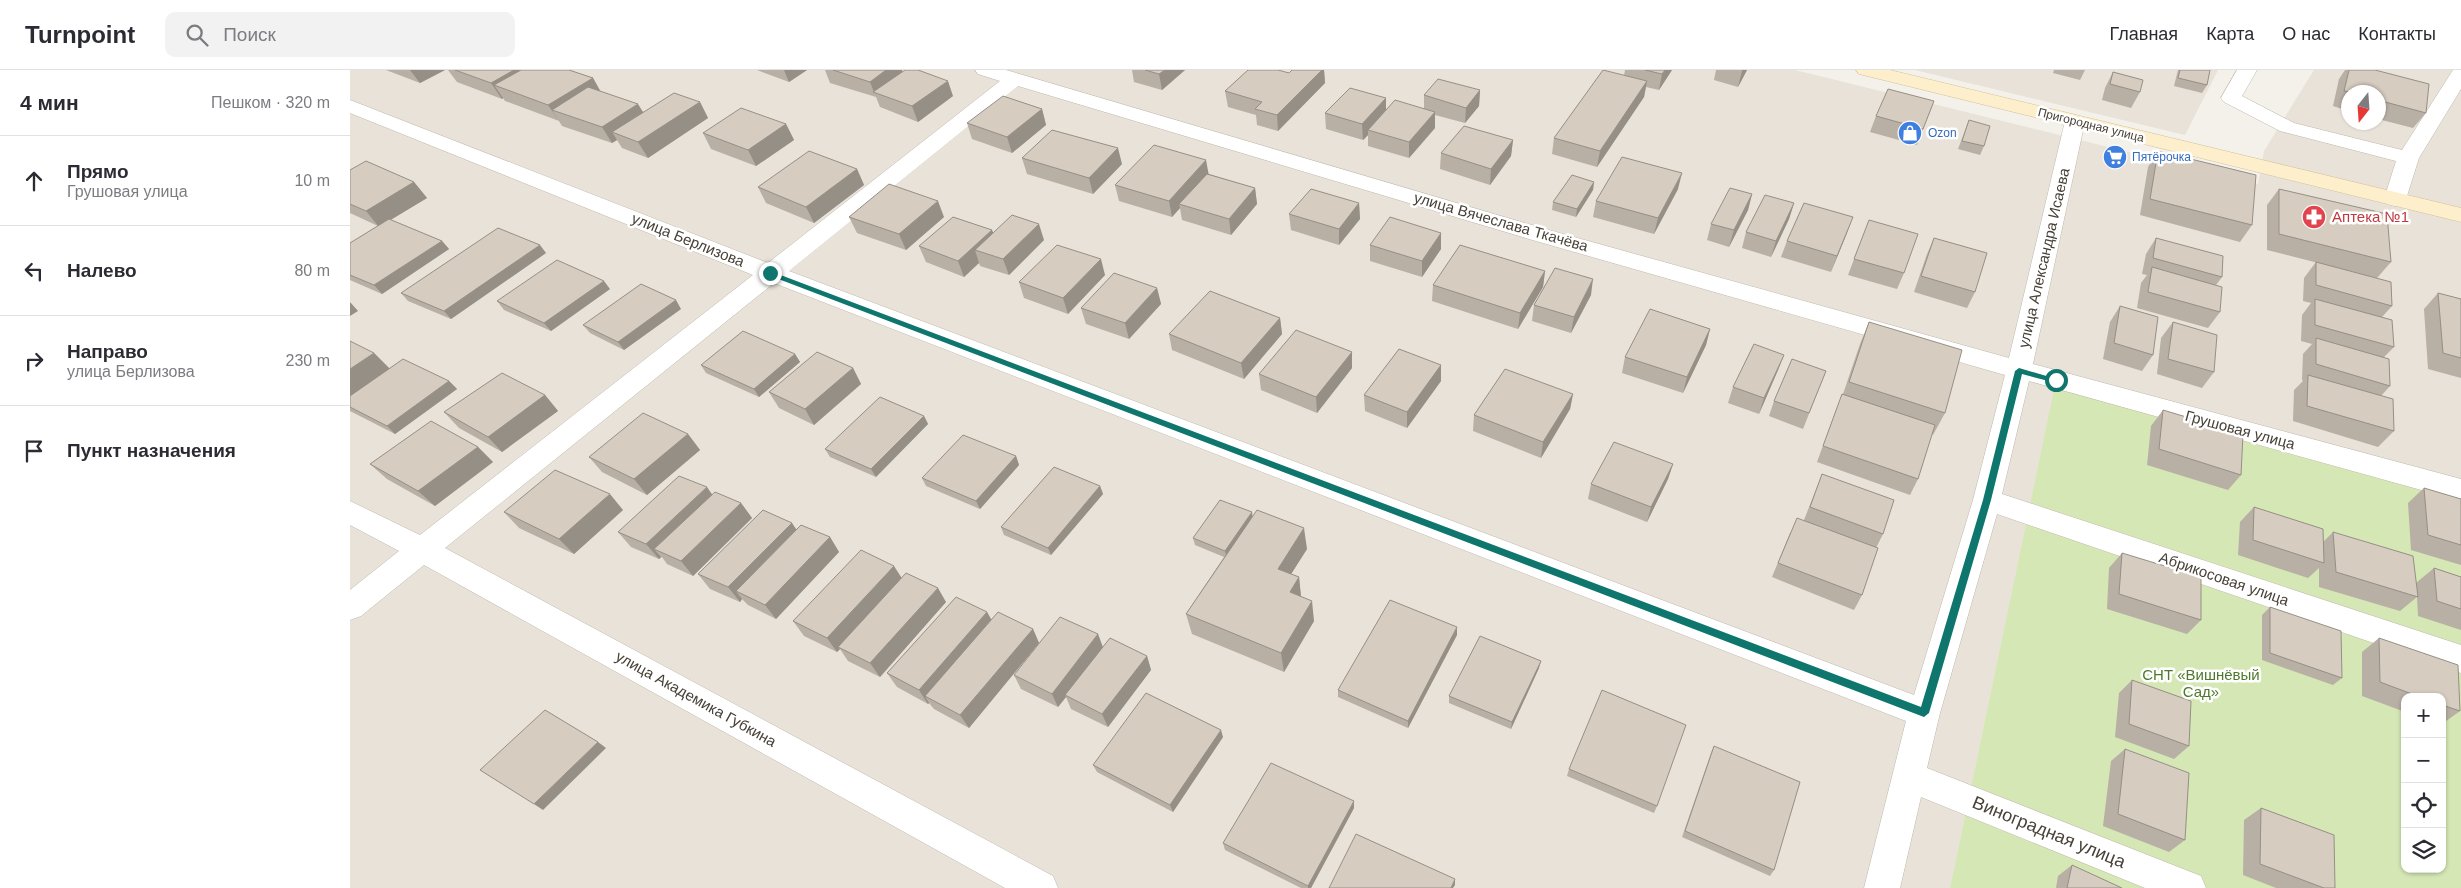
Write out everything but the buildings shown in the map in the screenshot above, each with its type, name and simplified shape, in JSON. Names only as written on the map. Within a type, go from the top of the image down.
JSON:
[{"type":"street","name":"улица Вячеслава Ткачёва","points":[[985,70],[1528,231],[2019,371]]},
{"type":"street","name":"Пригородная улица","points":[[1866,70],[2461,215]]},
{"type":"street","points":[[2247,70],[2230,98],[2287,127],[2408,158]]},
{"type":"street","points":[[2396,199],[2408,158],[2461,73]]},
{"type":"street","points":[[350,607],[1015,79]]},
{"type":"street","points":[[2442,105],[2461,112]]},
{"type":"street","name":"улица Берлизова","points":[[350,106],[770,273],[1924,713]]},
{"type":"street","name":"улица Александра Исаева","points":[[1882,888],[1924,713],[1987,500],[2019,371],[2075,121]]},
{"type":"street","name":"Грушовая улица","points":[[2019,371],[2461,490]]},
{"type":"street","name":"Абрикосовая улица","points":[[1987,500],[2461,659]]},
{"type":"street","name":"улица Академика Губкина","points":[[350,512],[423,550],[1040,888]]},
{"type":"street","name":"Виноградная улица","points":[[1909,776],[2188,888]]},
{"type":"shaded area","points":[[350,70],[1795,70],[2258,184],[2264,151],[2314,70],[2461,70],[2461,490],[2056,381],[1950,888],[350,888]]},
{"type":"shaded area","points":[[1915,70],[2218,70],[2185,135]]},
{"type":"green space","name":"СНТ «Вишнёвый Cад»","points":[[2056,380],[2461,490],[2461,888],[1950,888]]},
{"type":"place","name":"Ozon","points":[[1910,133]]},
{"type":"place","name":"Пятёрочка","points":[[2115,157]]},
{"type":"place","name":"Аптека №1","points":[[2314,217]]},
{"type":"route","points":[[770,273],[1924,713],[1987,500],[2019,371],[2056,380]]}]
